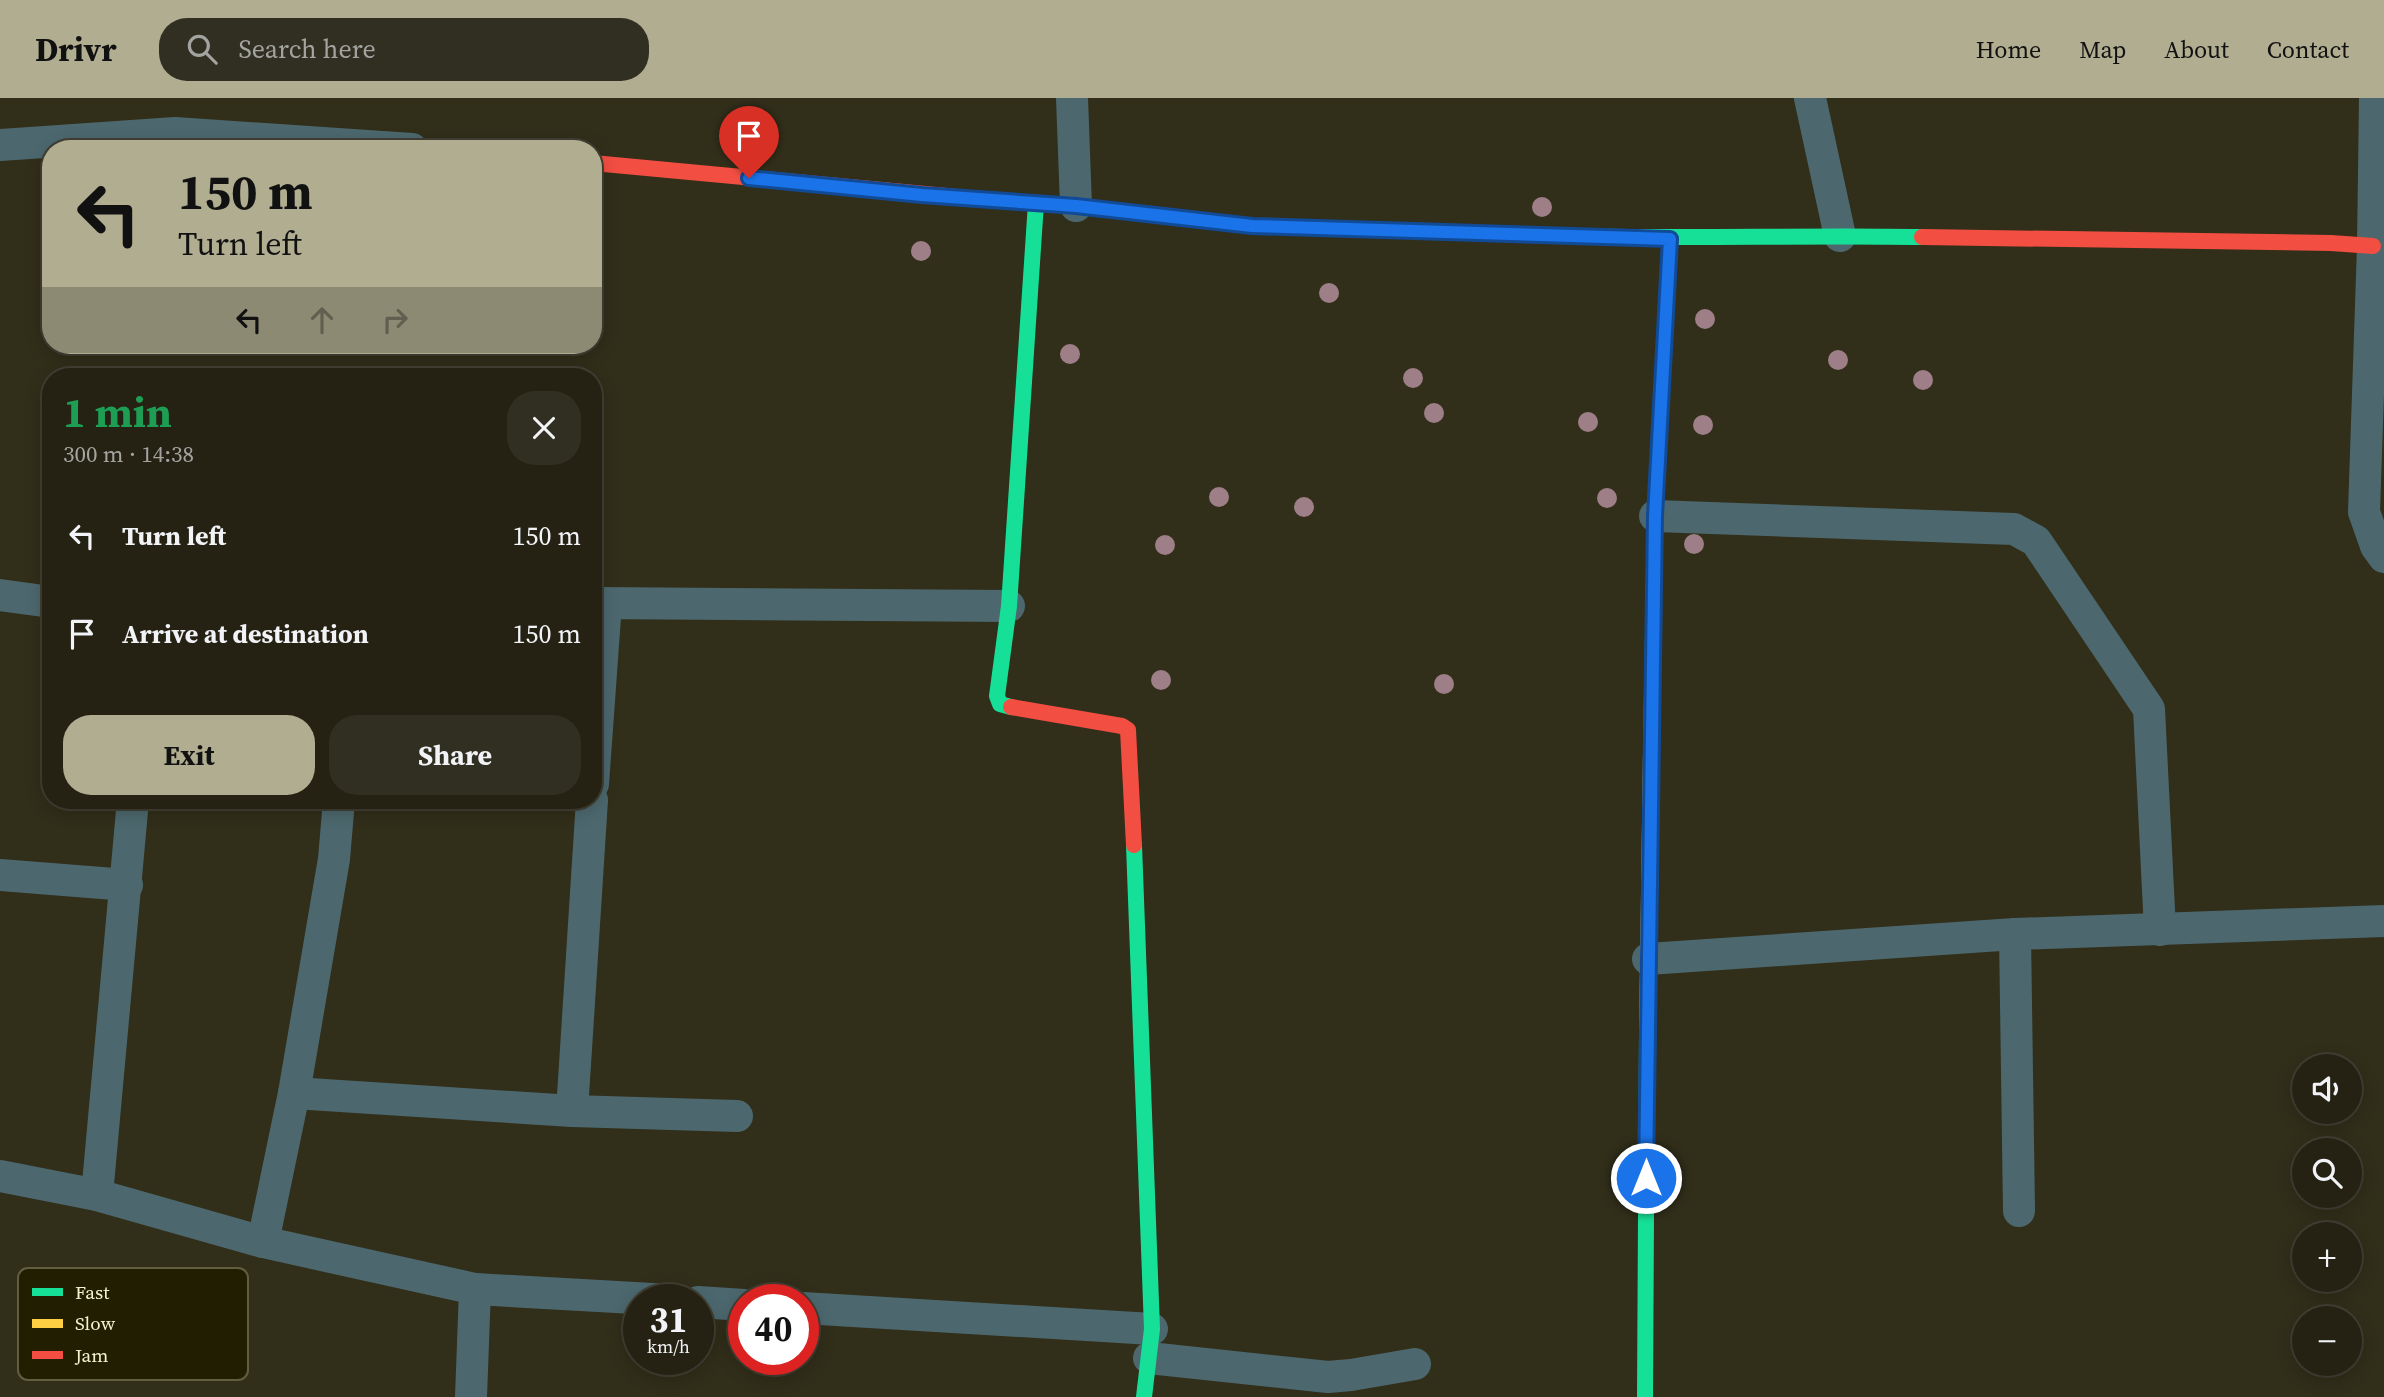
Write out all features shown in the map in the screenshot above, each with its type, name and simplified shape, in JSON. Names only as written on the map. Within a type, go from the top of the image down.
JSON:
[{"type":"street","points":[[1072,98],[1076,206]]},
{"type":"street","points":[[1810,98],[1840,236]]},
{"type":"street","points":[[2375,98],[2374,246],[2364,512],[2376,546],[2384,557]]},
{"type":"street","points":[[73,140],[175,133],[279,140]]},
{"type":"street","points":[[0,145],[42,142]]},
{"type":"street","points":[[602,164],[922,195],[1076,206],[1252,226],[1670,239],[1840,236],[2331,243],[2374,246]]},
{"type":"street","points":[[1036,203],[1009,606],[997,696],[1000,704],[1122,726],[1128,730],[1130,736],[1150,1344],[1144,1397]]},
{"type":"street","points":[[1645,1397],[1655,516],[1670,239]]},
{"type":"street","points":[[1655,516],[2014,529],[2036,541],[2149,709],[2160,930]]},
{"type":"street","points":[[0,595],[42,601]]},
{"type":"street","points":[[602,603],[1009,606]]},
{"type":"street","points":[[97,1195],[132,809]]},
{"type":"street","points":[[263,1241],[294,1093],[334,859],[338,809]]},
{"type":"street","points":[[572,1111],[591,809]]},
{"type":"street","points":[[0,874],[127,885]]},
{"type":"street","points":[[1648,959],[2015,934],[2384,921]]},
{"type":"street","points":[[2015,934],[2020,1211]]},
{"type":"street","points":[[294,1093],[572,1111],[737,1116]]},
{"type":"street","points":[[0,1176],[97,1195],[263,1241],[475,1289],[623,1297]]},
{"type":"street","points":[[471,1397],[475,1289]]},
{"type":"street","points":[[819,1310],[1150,1344],[1328,1377],[1351,1376],[1415,1364]]},
{"type":"traffic: fast","points":[[1011,707],[1000,704],[997,696],[1009,606],[1036,203]]},
{"type":"traffic: fast","points":[[1565,236],[1922,237]]},
{"type":"traffic: fast","points":[[1651,752],[1655,516],[1660,422]]},
{"type":"traffic: fast","points":[[1134,845],[1152,1329],[1144,1397]]},
{"type":"traffic: fast","points":[[1645,1397],[1647,1036]]},
{"type":"traffic: slow","points":[[1001,201],[1076,206],[1252,226],[1565,236]]},
{"type":"traffic: slow","points":[[1660,422],[1670,239]]},
{"type":"traffic: slow","points":[[1647,1036],[1651,752]]},
{"type":"traffic: jam","points":[[602,164],[1001,201]]},
{"type":"traffic: jam","points":[[1922,237],[2331,243],[2373,246]]},
{"type":"traffic: jam","points":[[1011,707],[1122,726],[1128,730],[1134,845]]},
{"type":"route","points":[[749,178],[922,195],[1076,206],[1252,226],[1670,239],[1655,516],[1646,1178]]}]
